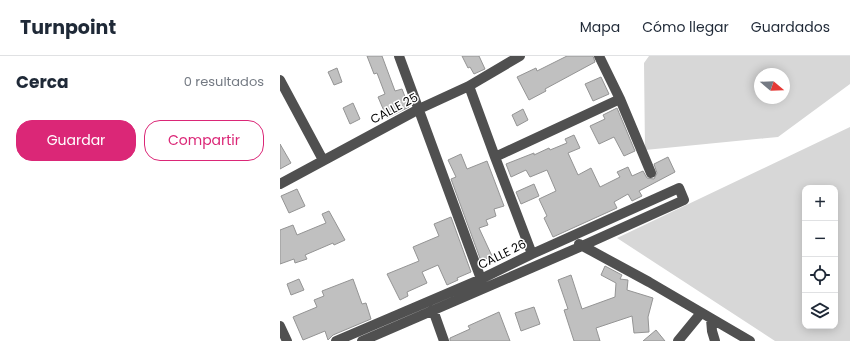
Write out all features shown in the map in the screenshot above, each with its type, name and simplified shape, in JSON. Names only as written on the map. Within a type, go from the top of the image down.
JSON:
[{"type":"street","points":[[399,56],[481,279]]},
{"type":"street","name":"CALLE 25","points":[[280,184],[419,108],[469,86],[520,56]]},
{"type":"street","points":[[599,56],[620,99],[651,173]]},
{"type":"street","points":[[280,80],[323,160]]},
{"type":"street","points":[[469,86],[532,254]]},
{"type":"street","points":[[495,157],[620,99]]},
{"type":"street","name":"CALLE 26","points":[[336,341],[481,279],[532,254],[679,188],[684,200],[582,246],[362,341]]},
{"type":"street","points":[[567,238],[750,341]]},
{"type":"street","points":[[433,310],[444,341]]},
{"type":"street","points":[[678,341],[701,313]]},
{"type":"street","points":[[711,319],[715,341]]},
{"type":"street","points":[[280,326],[287,341]]},
{"type":"shaded area","points":[[649,56],[850,56],[850,84],[778,137],[645,150],[644,63]]},
{"type":"shaded area","points":[[850,127],[850,341],[775,341],[617,238]]},
{"type":"building","points":[[367,56],[382,56],[395,91],[402,89],[409,107],[387,118],[378,97],[385,94],[377,73],[374,74]]},
{"type":"building","points":[[462,56],[479,56],[485,69],[474,74],[470,67],[468,68]]},
{"type":"building","points":[[567,56],[593,56],[595,62],[545,89],[546,91],[529,100],[517,77],[536,68],[537,71]]},
{"type":"building","points":[[337,68],[342,82],[334,85],[328,72]]},
{"type":"building","points":[[601,77],[609,94],[593,101],[585,84]]},
{"type":"building","points":[[353,103],[360,119],[350,124],[343,108]]},
{"type":"building","points":[[617,108],[635,151],[624,156],[614,137],[599,144],[590,126],[605,119],[603,115]]},
{"type":"building","points":[[523,109],[528,120],[517,126],[512,115]]},
{"type":"building","points":[[574,135],[580,148],[568,153],[578,175],[591,168],[600,187],[620,177],[617,172],[628,167],[632,176],[643,171],[647,178],[654,179],[657,173],[654,164],[668,157],[675,172],[639,191],[642,196],[632,201],[628,194],[614,202],[617,208],[553,237],[544,218],[547,216],[539,199],[556,191],[547,170],[530,177],[526,170],[511,177],[506,164],[534,153],[534,155],[549,148],[550,150],[567,143],[565,139]]},
{"type":"building","points":[[280,144],[291,163],[280,169]]},
{"type":"building","points":[[461,154],[467,169],[487,161],[504,206],[494,209],[496,216],[486,220],[488,225],[479,228],[492,256],[481,261],[451,179],[456,177],[448,160]]},
{"type":"building","points":[[534,184],[539,196],[521,204],[516,192]]},
{"type":"building","points":[[297,189],[305,206],[289,213],[281,196]]},
{"type":"building","points":[[329,211],[345,240],[334,245],[333,243],[305,255],[307,259],[295,263],[294,259],[280,264],[280,230],[293,225],[297,235],[326,223],[322,214]]},
{"type":"building","points":[[451,217],[471,272],[457,278],[458,280],[447,285],[438,265],[422,272],[427,283],[407,292],[408,296],[400,300],[387,274],[419,261],[413,247],[439,236],[434,224]]},
{"type":"building","points":[[605,266],[622,275],[620,279],[628,280],[627,290],[653,298],[648,317],[649,332],[634,333],[632,316],[596,328],[600,341],[574,341],[564,310],[568,309],[558,280],[571,275],[582,309],[615,297],[616,283],[601,275]]},
{"type":"building","points":[[299,279],[304,290],[291,295],[287,284]]},
{"type":"building","points":[[353,279],[362,304],[366,303],[371,319],[333,335],[328,340],[325,331],[303,340],[293,317],[317,307],[314,300],[324,296],[322,291]]},
{"type":"building","points":[[534,307],[540,324],[521,331],[515,313]]},
{"type":"building","points":[[499,312],[510,341],[450,341],[450,338],[470,329],[468,326]]},
{"type":"building","points":[[656,330],[665,341],[643,341]]}]
